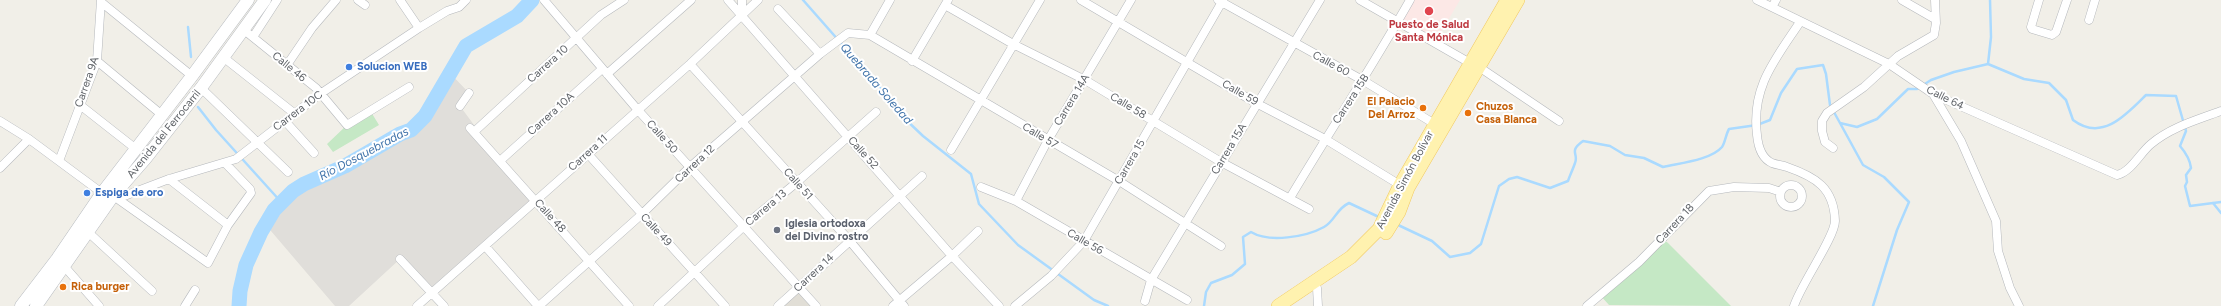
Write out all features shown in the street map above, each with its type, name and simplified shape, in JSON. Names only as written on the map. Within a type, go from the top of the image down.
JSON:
[{"type":"main road","name":"Avenida del Ferrocarril","points":[[36,306],[88,232],[111,196],[136,149],[248,0]]},
{"type":"main road","name":"Avenida del Ferrocarril","points":[[21,306],[57,259],[146,158],[201,88],[223,57],[248,34],[265,0]]},
{"type":"main road","name":"Avenida Simón Bolívar","points":[[1293,306],[1356,262],[1382,232],[1408,188],[1439,126],[1474,65],[1518,0]]},
{"type":"main road","name":"Avenida Simón Bolívar","points":[[1474,65],[1503,1]]},
{"type":"main road","name":"Avenida Simón Bolívar","points":[[1395,209],[1400,185],[1439,126]]},
{"type":"main road","name":"Avenida Simón Bolívar","points":[[1278,306],[1351,257],[1382,232]]},
{"type":"street","points":[[248,34],[277,0]]},
{"type":"street","points":[[287,65],[312,28],[336,0]]},
{"type":"street","points":[[400,0],[419,28]]},
{"type":"street","name":"Carrera 10C","points":[[111,196],[226,164],[236,159],[320,94],[457,3],[466,0]]},
{"type":"street","name":"Calle 50","points":[[544,0],[637,109],[816,306]]},
{"type":"street","name":"Carrera 10","points":[[473,129],[577,39],[601,15],[624,0]]},
{"type":"street","name":"Carrera 10A","points":[[501,160],[691,0]]},
{"type":"street","name":"Calle 52","points":[[728,0],[952,256],[999,306]]},
{"type":"street","points":[[742,0],[742,15]]},
{"type":"street","name":"Carrera 11","points":[[417,306],[637,109],[690,64],[758,0]]},
{"type":"street","points":[[870,35],[890,0]]},
{"type":"street","points":[[951,150],[1040,0]]},
{"type":"street","name":"Calle 59","points":[[1081,0],[1256,103],[1325,139],[1400,185]]},
{"type":"street","name":"Carrera 14A","points":[[1016,201],[1048,140],[1085,80],[1131,0]]},
{"type":"street","name":"Carrera 15A","points":[[1145,301],[1151,280],[1256,103],[1320,0]]},
{"type":"street","points":[[1360,0],[1474,65],[1559,122]]},
{"type":"street","name":"Carrera 15B","points":[[1290,198],[1325,139],[1364,81],[1410,0]]},
{"type":"street","name":"Calle 64","points":[[1757,0],[1774,4],[1800,22],[1888,64],[1911,78],[1931,93],[2116,175],[2125,172],[2150,144],[2181,125],[2221,111]]},
{"type":"street","points":[[1902,0],[1935,19]]},
{"type":"street","points":[[1832,148],[1825,142],[1822,131],[1822,121],[1827,112],[1864,87],[1898,56],[1934,35],[1934,0]]},
{"type":"street","points":[[2039,0],[2031,27],[2032,30],[2052,35],[2056,32],[2067,0]]},
{"type":"street","points":[[2089,20],[2095,0]]},
{"type":"street","points":[[101,1],[192,76]]},
{"type":"street","name":"Carrera 9A","points":[[59,161],[97,61],[101,1]]},
{"type":"street","name":"Calle 60","points":[[1221,1],[1293,43],[1364,81],[1439,126]]},
{"type":"street","name":"Carrera 15","points":[[1015,306],[1051,276],[1059,265],[1084,241],[1188,62],[1221,1]]},
{"type":"street","points":[[912,61],[946,3]]},
{"type":"street","name":"Calle 58","points":[[946,3],[1014,44],[1085,80],[1221,162],[1309,209]]},
{"type":"street","points":[[778,9],[820,54]]},
{"type":"street","points":[[1794,306],[1804,282],[1834,230],[1833,208],[1826,190],[1820,183],[1805,173],[1772,163],[1767,160],[1760,150],[1756,133],[1755,116],[1759,91],[1773,63],[1800,22]]},
{"type":"street","name":"Calle 57","points":[[856,32],[870,35],[1118,182],[1221,246]]},
{"type":"street","name":"Carrera 12","points":[[539,306],[641,215],[690,167],[742,120],[842,36],[856,32]]},
{"type":"street","name":"Calle 46","points":[[248,34],[320,94],[347,125],[409,87]]},
{"type":"street","points":[[223,57],[295,114]]},
{"type":"street","points":[[97,61],[162,115]]},
{"type":"street","name":"Calle 51","points":[[690,64],[849,240],[899,304]]},
{"type":"street","points":[[201,88],[259,141],[288,172]]},
{"type":"street","points":[[460,106],[469,93]]},
{"type":"street","points":[[1931,93],[1961,141],[1996,221],[1998,251],[2010,288],[2019,306]]},
{"type":"street","points":[[80,105],[136,149]]},
{"type":"street","name":"Carrera 13","points":[[658,306],[744,226],[796,183],[876,112]]},
{"type":"street","points":[[0,121],[29,139],[208,263],[228,225],[251,193],[250,189],[226,164]]},
{"type":"street","points":[[286,121],[314,153]]},
{"type":"street","name":"Calle 48","points":[[473,129],[590,260],[628,306]]},
{"type":"street","points":[[0,168],[29,139]]},
{"type":"street","name":"Calle 49","points":[[588,154],[641,215],[725,306]]},
{"type":"street","name":"Carrera 14","points":[[778,306],[849,240],[922,176]]},
{"type":"street","points":[[169,179],[228,225]]},
{"type":"street","name":"Calle 56","points":[[981,187],[1016,201],[1187,300]]},
{"type":"street","name":"Carrera 18","points":[[1587,306],[1640,262],[1709,191],[1720,188],[1762,188],[1781,192]]},
{"type":"street","points":[[899,304],[978,231]]},
{"type":"street","points":[[88,232],[152,291]]},
{"type":"street","points":[[485,246],[539,306]]},
{"type":"street","points":[[400,259],[444,306]]},
{"type":"street","points":[[64,266],[99,306]]},
{"type":"street","points":[[1317,288],[1318,306]]},
{"type":"street","points":[[185,306],[195,290]]},
{"type":"shaded area","name":"Puesto de Salud Santa Mónica","points":[[1410,0],[1460,0],[1435,42],[1398,21]]},
{"type":"shaded area","points":[[450,73],[469,93],[460,106],[474,125],[471,127],[536,200],[432,292],[400,259],[349,306],[335,306],[265,224],[274,210],[293,191],[345,166],[400,134],[411,130],[425,116]]},
{"type":"shaded area","points":[[799,287],[816,306],[778,306]]},
{"type":"green space","points":[[371,112],[379,125],[333,152],[327,144],[347,125]]},
{"type":"green space","points":[[1663,239],[1731,306],[1609,305],[1600,295]]},
{"type":"waterway","name":"Río Dosquebradas","points":[[239,306],[240,291],[246,265],[261,232],[274,210],[293,191],[304,184],[345,166],[400,134],[411,130],[425,116],[466,46],[517,16],[532,0]]},
{"type":"waterway","name":"Quebrada Soledad","points":[[803,0],[884,92],[903,117],[923,136],[971,174],[979,204],[1018,245],[1094,300],[1108,306]]},
{"type":"waterway","points":[[1988,64],[1991,37],[1990,0]]},
{"type":"waterway","points":[[188,27],[191,57]]},
{"type":"waterway","name":"Quebrada Soledad","points":[[1396,224],[1432,241],[1450,257],[1470,253],[1481,244],[1499,186],[1509,179],[1517,177],[1550,188],[1568,181],[1576,160],[1575,150],[1583,141],[1610,146],[1625,155],[1644,158],[1663,167],[1703,158],[1711,155],[1722,147],[1729,129],[1757,125],[1770,120],[1781,93],[1797,69],[1823,65],[1826,74],[1830,105],[1840,123],[1857,127],[1877,119],[1908,89],[1917,89],[1931,80],[1954,72],[1988,64],[2024,79],[2049,83],[2066,100],[2073,120],[2084,126],[2094,128],[2104,127],[2122,118],[2146,95],[2176,96],[2186,131],[2180,146],[2187,156],[2191,168],[2186,175],[2187,182],[2185,186],[2190,206],[2221,202]]},
{"type":"waterway","points":[[198,107],[216,130],[282,203]]},
{"type":"waterway","name":"Quebrada Soledad","points":[[1840,123],[1863,165],[1884,177],[1909,202],[1897,230],[1873,306]]},
{"type":"waterway","name":"Quebrada Soledad","points":[[1204,306],[1206,292],[1211,283],[1232,275],[1245,264],[1243,237],[1251,232],[1267,237],[1277,238],[1308,234],[1331,222],[1341,208],[1349,203],[1381,218]]},
{"type":"waterway","points":[[2213,203],[2221,213]]},
{"type":"place","name":"Puesto de Salud Santa Mónica","points":[[1429,11]]},
{"type":"place","name":"Solucion WEB","points":[[349,67]]},
{"type":"place","name":"El Palacio Del Arroz","points":[[1423,108]]},
{"type":"place","name":"Chuzos Casa Blanca","points":[[1468,113]]},
{"type":"place","name":"Espiga de oro","points":[[87,193]]},
{"type":"place","name":"Iglesia ortodoxa del Divino rostro","points":[[777,230]]},
{"type":"place","name":"Rica burger","points":[[63,287]]}]
